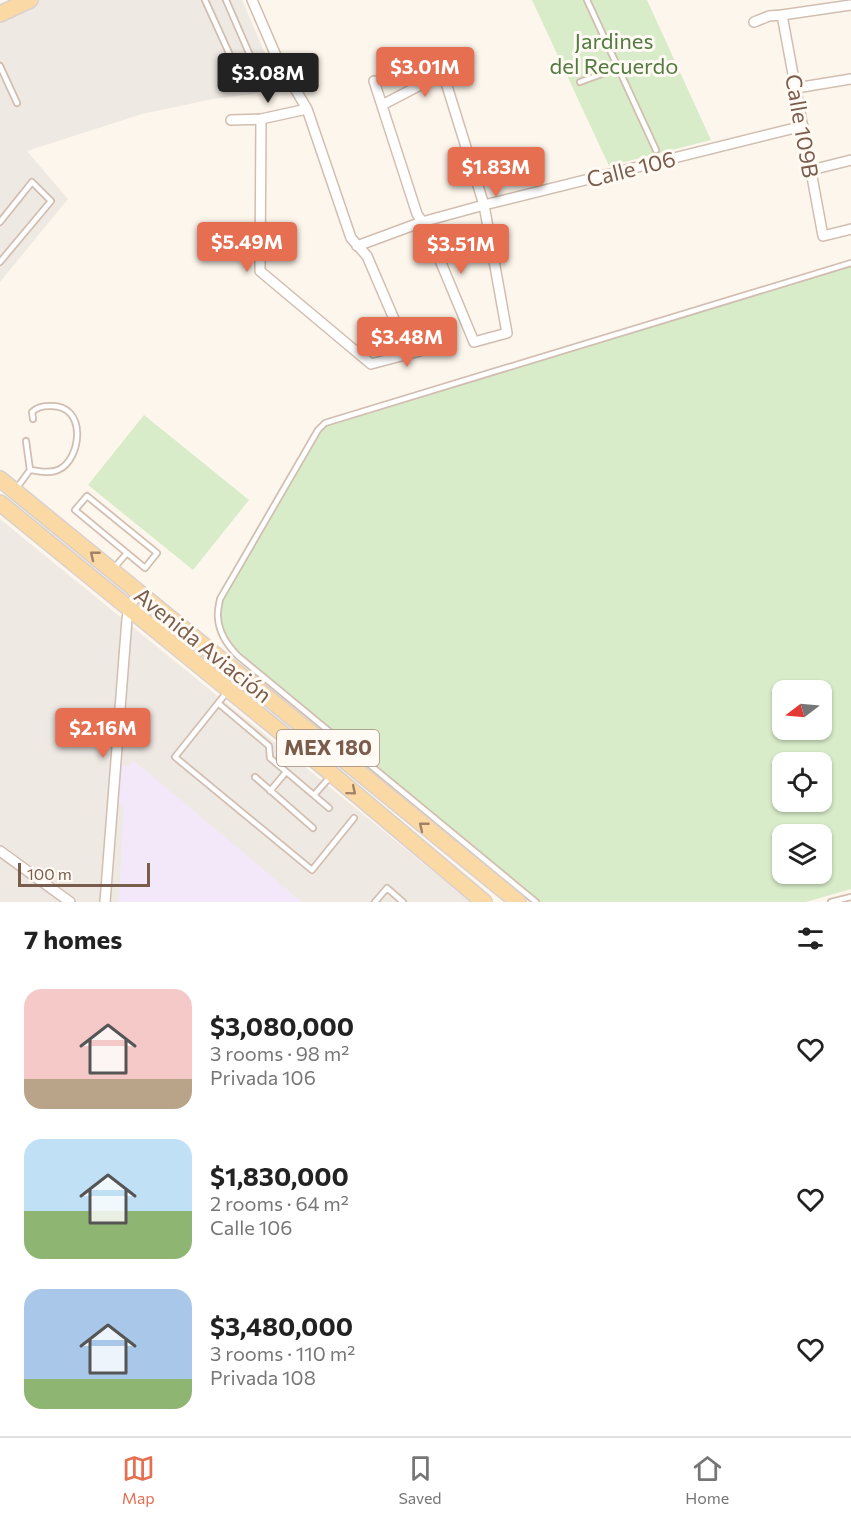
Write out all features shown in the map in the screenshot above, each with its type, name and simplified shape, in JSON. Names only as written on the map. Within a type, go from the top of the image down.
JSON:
[{"type":"main road","points":[[0,14],[30,0]]},
{"type":"main road","name":"Avenida Aviación","points":[[0,479],[518,902]]},
{"type":"main road","points":[[2,504],[14,491]]},
{"type":"main road","name":"Avenida Aviación","points":[[2,504],[332,774],[484,902]]},
{"type":"street","points":[[252,0],[278,58],[307,109],[351,238],[367,256],[409,354]]},
{"type":"street","points":[[754,22],[769,16],[851,5]]},
{"type":"street","name":"Calle 109B","points":[[782,15],[823,236],[851,229]]},
{"type":"street","points":[[382,105],[455,67]]},
{"type":"street","points":[[374,81],[417,214],[427,229],[474,342],[507,333],[484,205],[443,73]]},
{"type":"street","points":[[795,88],[851,79]]},
{"type":"street","points":[[231,120],[261,119],[307,109]]},
{"type":"street","points":[[261,119],[260,271],[371,364],[420,351],[432,345]]},
{"type":"street","name":"Calle 106","points":[[357,246],[390,232],[484,205],[802,126]]},
{"type":"street","points":[[811,170],[851,160]]},
{"type":"street","points":[[105,902],[129,607],[139,592]]},
{"type":"street","points":[[0,854],[70,902]]},
{"type":"lane","points":[[206,0],[234,64],[252,60],[226,0]]},
{"type":"lane","points":[[587,0],[656,150]]},
{"type":"lane","points":[[0,66],[17,103]]},
{"type":"lane","points":[[580,82],[618,68]]},
{"type":"lane","points":[[0,222],[32,182],[51,201],[0,262]]},
{"type":"lane","points":[[536,902],[238,656],[228,645],[221,632],[218,618],[220,598],[318,430],[325,423],[851,263]]},
{"type":"lane","points":[[30,470],[56,472],[64,467],[72,456],[77,432],[70,412],[61,406],[39,407],[32,412],[33,419]]},
{"type":"lane","points":[[14,491],[30,470],[26,441]]},
{"type":"lane","points":[[87,495],[158,553],[145,568],[127,554],[75,510],[87,495]]},
{"type":"lane","points":[[112,570],[127,554]]},
{"type":"lane","points":[[229,690],[175,756],[312,870],[354,818]]},
{"type":"lane","points":[[218,703],[269,746],[270,758],[329,808]]},
{"type":"lane","points":[[270,791],[286,772]]},
{"type":"lane","points":[[314,795],[332,774]]},
{"type":"lane","points":[[255,777],[313,828]]},
{"type":"lane","points":[[375,902],[387,888],[403,902]]},
{"type":"lane","points":[[831,902],[851,897]]},
{"type":"shaded area","points":[[35,0],[242,0],[280,88],[142,114],[27,151],[68,199],[0,282],[0,16]]},
{"type":"shaded area","points":[[0,519],[471,902],[0,902]]},
{"type":"shaded area","points":[[133,760],[302,902],[119,902],[124,805],[117,804],[120,762],[128,767]]},
{"type":"green space","name":"Jardines del Recuerdo","points":[[532,0],[647,0],[711,140],[609,166]]},
{"type":"green space","points":[[851,265],[851,889],[806,902],[539,902],[249,663],[235,649],[226,635],[221,619],[221,599],[322,426]]},
{"type":"green space","points":[[144,415],[249,500],[193,570],[88,485]]}]
